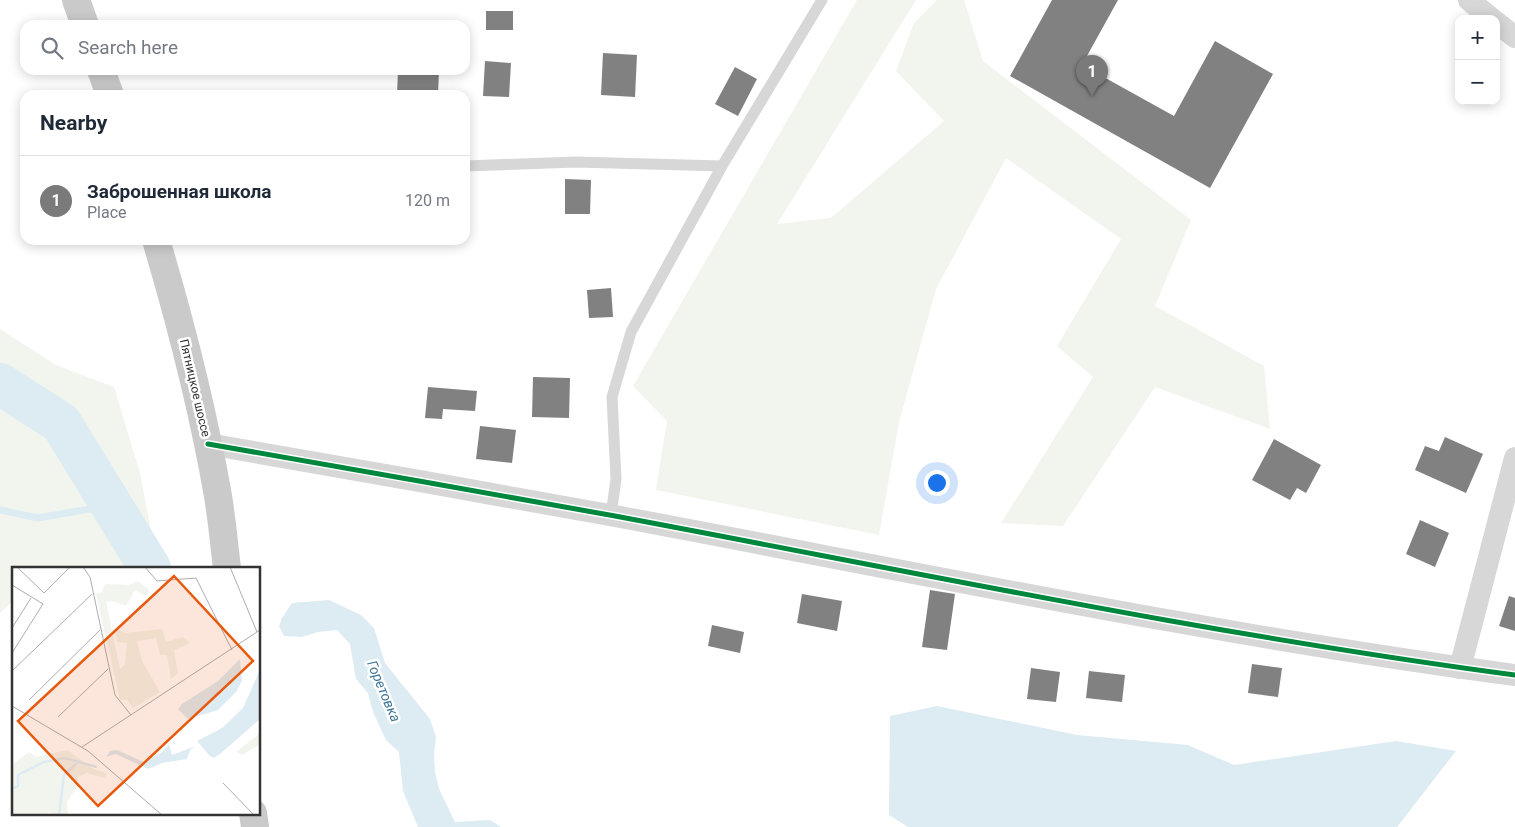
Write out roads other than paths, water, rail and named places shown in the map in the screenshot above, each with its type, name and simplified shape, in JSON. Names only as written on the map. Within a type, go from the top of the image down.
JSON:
[{"type":"main road","points":[[76,0],[83,20]]},
{"type":"main road","points":[[103,75],[108,90]]},
{"type":"main road","name":"Пятницкое шоссе","points":[[158,245],[173,295],[208,444],[218,497],[227,567]]},
{"type":"main road","points":[[253,814],[255,827]]},
{"type":"street","points":[[1469,0],[1487,15]]},
{"type":"street","points":[[1500,25],[1515,37]]},
{"type":"street","points":[[208,444],[612,515],[1140,616],[1460,668],[1515,675]]},
{"type":"street","points":[[1460,668],[1515,458]]},
{"type":"lane","points":[[612,515],[616,479],[612,398],[630,332],[722,166],[822,0]]},
{"type":"lane","points":[[470,166],[576,162],[722,166]]},
{"type":"water","points":[[329,600],[361,615],[374,628],[385,663],[430,719],[436,737],[434,754],[435,772],[439,789],[455,822],[490,820],[501,827],[418,827],[403,791],[399,752],[386,740],[373,712],[368,693],[356,679],[350,644],[337,630],[318,632],[302,637],[284,636],[279,626],[292,603]]},
{"type":"water","points":[[937,706],[1077,735],[1188,745],[1234,765],[1396,741],[1456,751],[1397,827],[908,827],[889,815],[890,716]]},
{"type":"waterway","name":"Горетовка","points":[[0,384],[61,423],[149,567]]},
{"type":"waterway","points":[[0,510],[38,518],[112,505]]},
{"type":"place","name":"Заброшенная школа","points":[[1092,96]]}]
